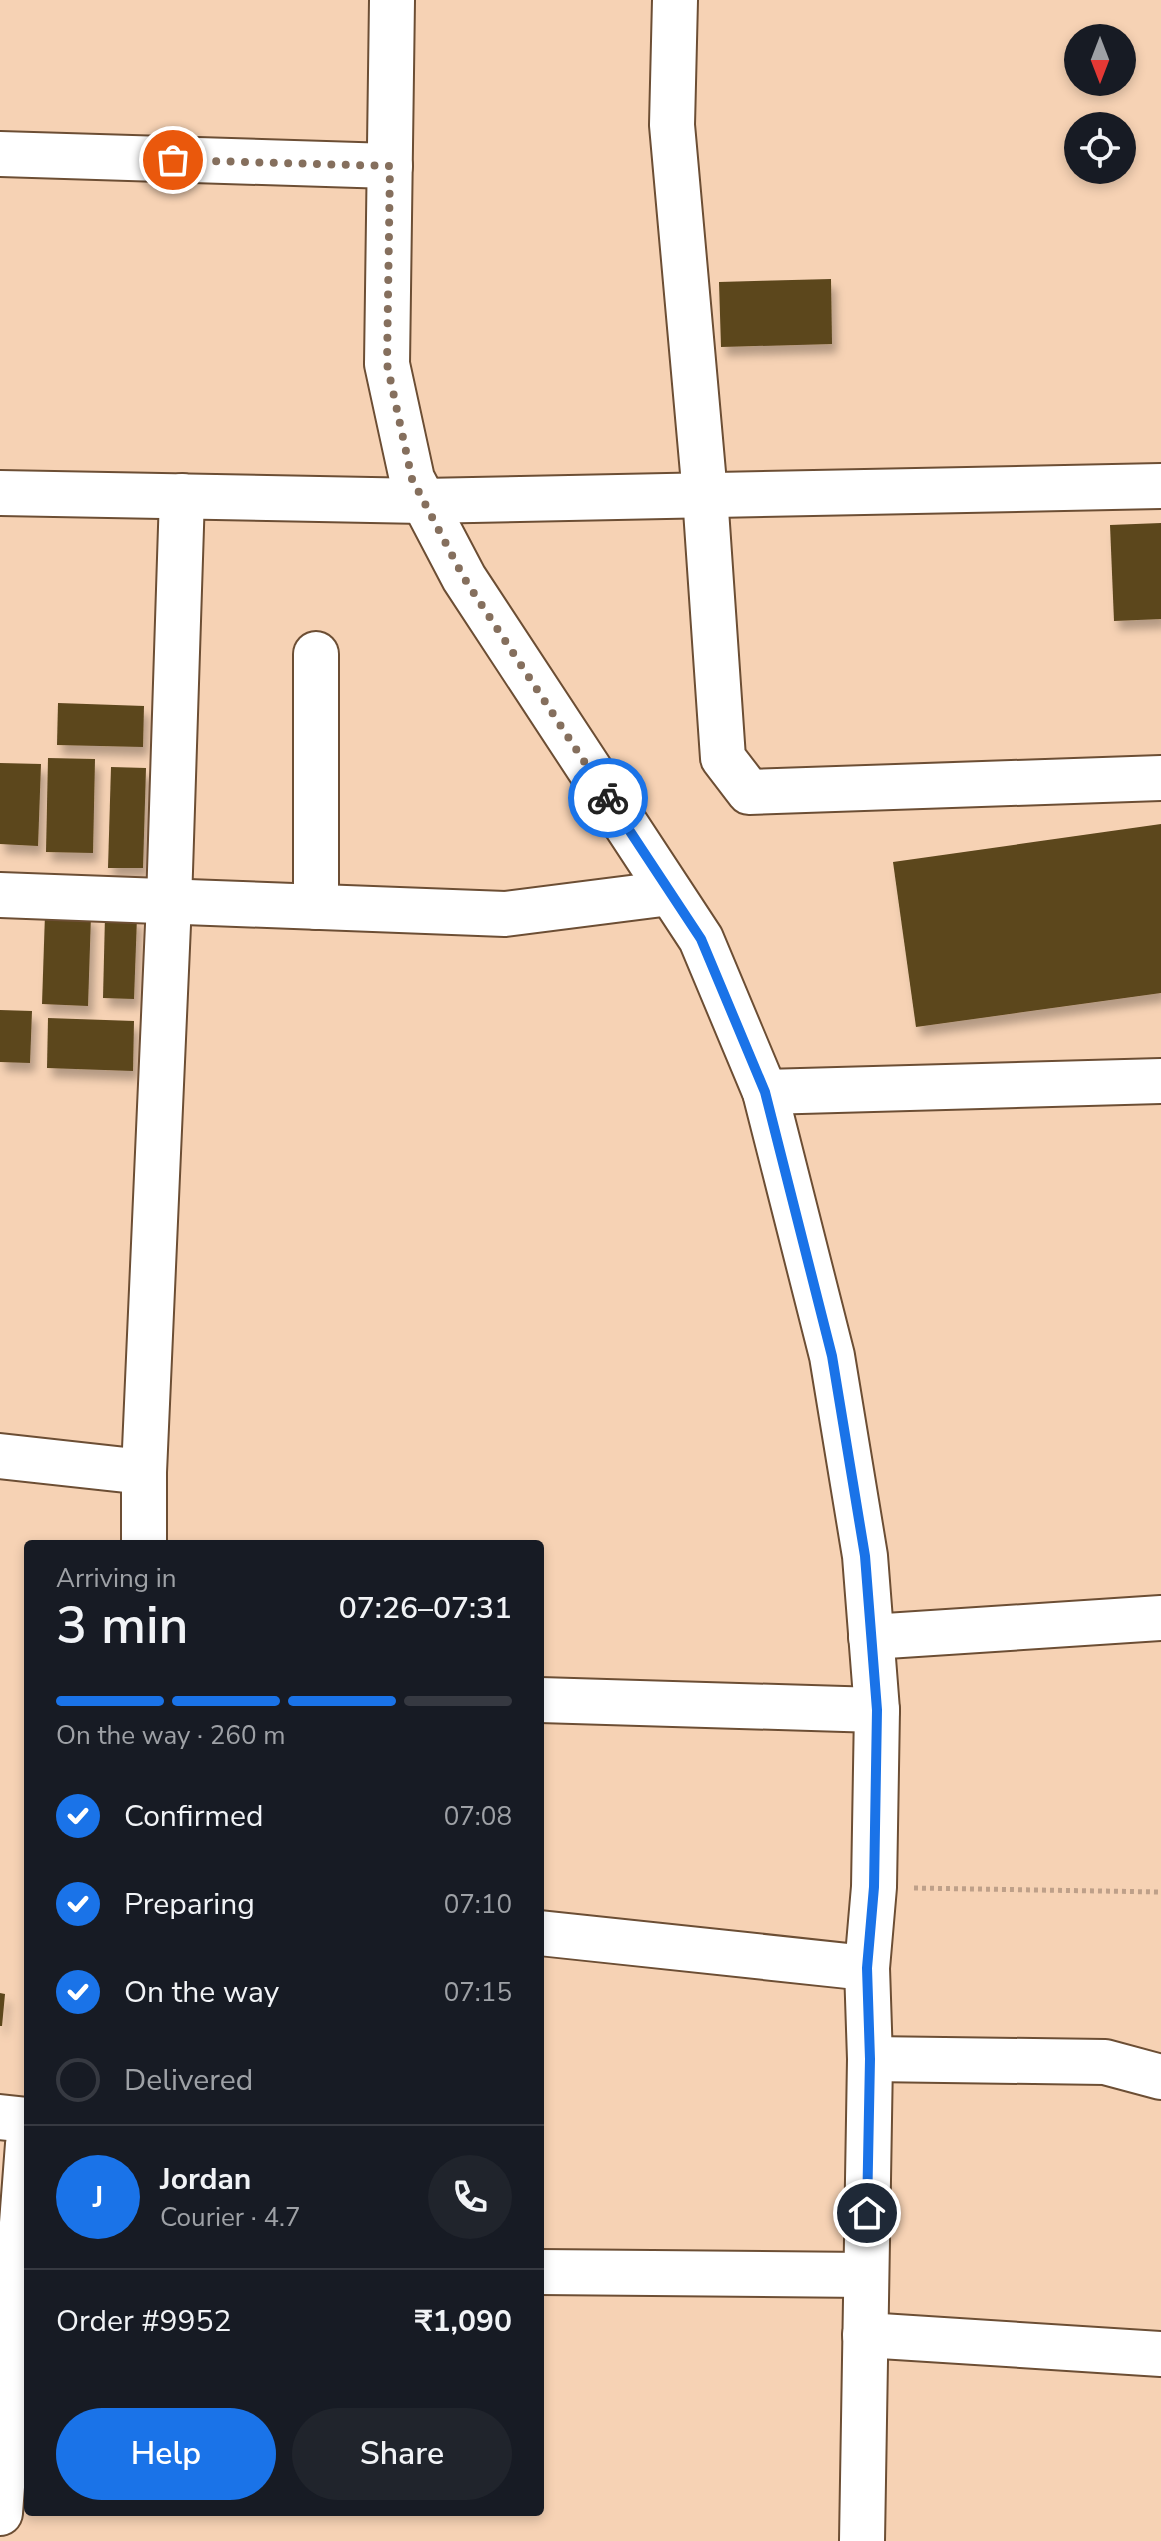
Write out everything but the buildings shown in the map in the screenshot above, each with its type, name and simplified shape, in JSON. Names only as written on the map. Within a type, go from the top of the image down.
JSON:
[{"type":"street","points":[[392,0],[387,364],[412,479],[464,578],[701,939],[765,1092],[832,1356],[865,1556],[877,1710],[874,1887],[867,1968],[870,2059],[862,2541]]},
{"type":"street","points":[[675,0],[672,125],[705,495],[723,758],[749,792],[1161,778]]},
{"type":"street","points":[[0,154],[390,166]]},
{"type":"street","points":[[0,493],[423,501],[1161,486]]},
{"type":"street","points":[[144,1540],[144,1472],[169,902],[182,496]]},
{"type":"street","points":[[316,654],[316,907]]},
{"type":"street","points":[[0,895],[505,914],[670,893]]},
{"type":"street","points":[[765,1092],[1161,1081]]},
{"type":"street","points":[[0,1456],[144,1472]]},
{"type":"street","points":[[871,1637],[1161,1618]]},
{"type":"street","points":[[544,1700],[877,1710]]},
{"type":"street","points":[[544,1933],[867,1968]]},
{"type":"street","points":[[870,2059],[1105,2062],[1161,2077]]},
{"type":"street","points":[[0,2117],[24,2120]]},
{"type":"street","points":[[0,2513],[24,2197]]},
{"type":"street","points":[[544,2272],[866,2275]]},
{"type":"street","points":[[865,2335],[1161,2354]]},
{"type":"path","points":[[874,1887],[1161,1892]]},
{"type":"way so far","points":[[173,160],[390,166],[387,364],[412,479],[464,578],[608,798]]},
{"type":"route","points":[[608,798],[701,939],[765,1092],[832,1356],[865,1556],[877,1710],[874,1887],[867,1968],[870,2059],[867,2213]]}]
